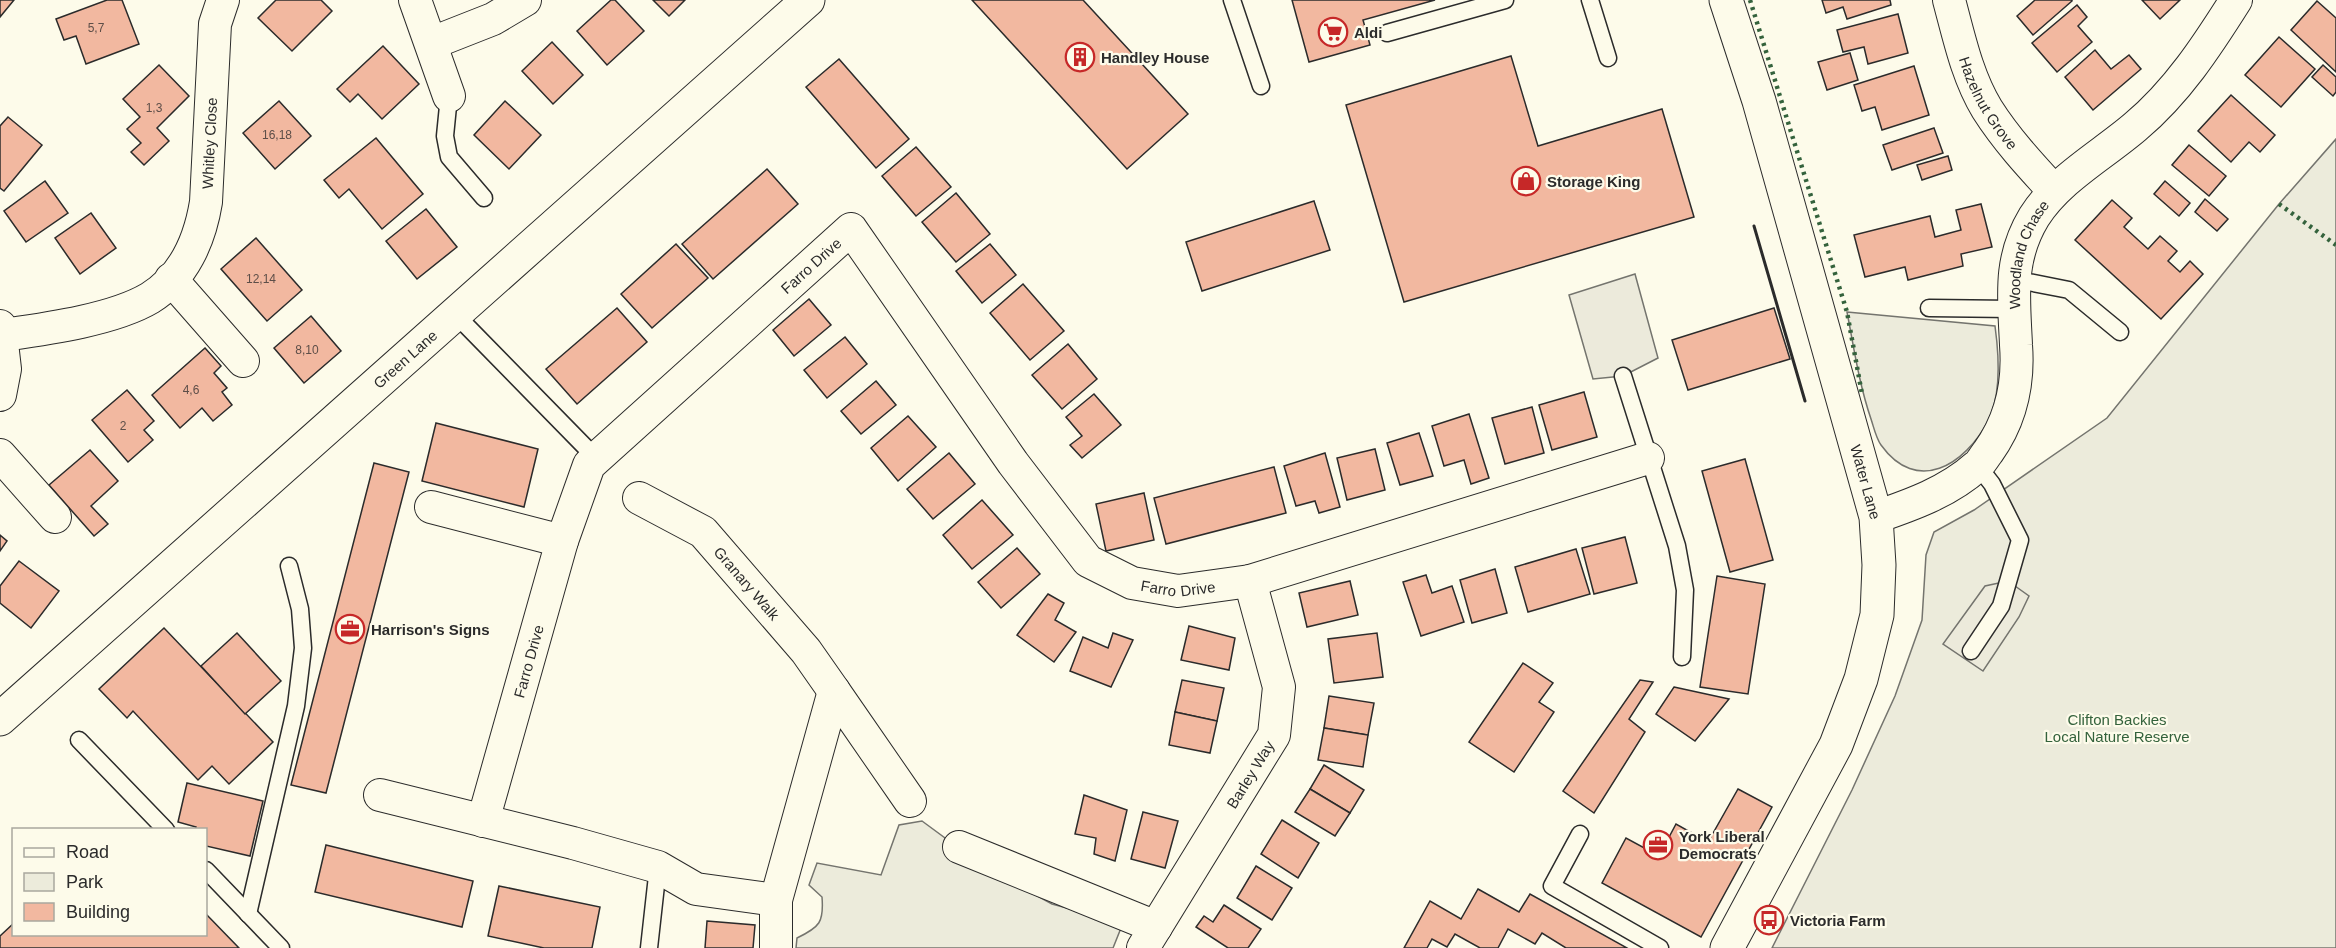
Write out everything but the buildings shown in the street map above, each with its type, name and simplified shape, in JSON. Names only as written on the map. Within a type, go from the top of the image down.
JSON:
[{"type":"street","name":"Whitley Close","points":[[1,331],[51,328],[126,308],[150,298],[171,279],[190,254],[202,228],[206,202],[215,24],[223,0]]},
{"type":"street","points":[[415,0],[432,43],[448,96]]},
{"type":"street","points":[[432,43],[493,19],[525,0]]},
{"type":"street","name":"Green Lane","points":[[0,719],[808,0]]},
{"type":"street","name":"Water Lane","points":[[1726,0],[1759,101],[1876,517],[1879,565],[1877,615],[1861,678],[1836,745],[1727,948]]},
{"type":"street","name":"Hazelnut Grove","points":[[1949,0],[1969,71],[1986,107],[2007,139],[2054,192]]},
{"type":"street","name":"Woodland Chase","points":[[1876,517],[1938,492],[1978,466],[1996,440],[2009,414],[2016,379],[2013,294],[2021,247],[2034,218],[2054,192],[2136,126],[2175,88],[2205,50],[2236,0]]},
{"type":"street","name":"Farro Drive","points":[[483,821],[562,541],[589,465],[851,229],[1013,464],[1088,561],[1132,582],[1178,591],[1250,581],[1648,458]]},
{"type":"street","points":[[171,279],[243,361]]},
{"type":"street","points":[[0,395],[5,369],[1,331]]},
{"type":"street","points":[[0,455],[55,517]]},
{"type":"street","name":"Granary Walk","points":[[639,498],[703,532],[806,651],[910,801]]},
{"type":"street","points":[[431,507],[562,541]]},
{"type":"street","name":"Barley Way","points":[[1150,938],[1274,735],[1279,687],[1250,581]]},
{"type":"street","points":[[776,948],[776,900],[834,691]]},
{"type":"street","points":[[380,795],[658,867],[696,890],[776,900]]},
{"type":"street","points":[[959,847],[1150,938]]},
{"type":"lane","points":[[1232,0],[1261,86]]},
{"type":"lane","points":[[1387,33],[1505,0]]},
{"type":"lane","points":[[1590,0],[1608,58]]},
{"type":"lane","points":[[448,96],[445,136],[449,157],[484,198]]},
{"type":"lane","points":[[1929,308],[2013,294],[2068,290],[2120,333]]},
{"type":"lane","points":[[455,314],[596,458]]},
{"type":"lane","points":[[1623,376],[1677,546],[1685,590],[1682,657]]},
{"type":"lane","points":[[1971,651],[2001,606],[2020,540],[1992,484],[1978,466]]},
{"type":"lane","points":[[248,914],[296,706],[303,648],[300,609],[289,566]]},
{"type":"lane","points":[[79,740],[164,828]]},
{"type":"lane","points":[[1580,834],[1552,886],[1660,948]]},
{"type":"lane","points":[[649,948],[658,867]]},
{"type":"lane","points":[[207,871],[281,948]]},
{"type":"green space","name":"Clifton Backies Local Nature Reserve","points":[[2336,139],[2336,948],[1772,948],[1852,790],[1895,696],[1922,620],[1926,555],[1934,532],[1974,510],[2107,418],[2279,204]]},
{"type":"green space","points":[[1847,312],[1995,326],[1998,349],[1996,399],[1988,421],[1978,437],[1954,461],[1925,471],[1910,469],[1895,460],[1881,445],[1863,393]]},
{"type":"green space","points":[[922,821],[986,868],[1052,904],[1123,923],[1113,948],[796,948],[797,938],[816,927],[821,918],[822,897],[809,885],[817,863],[881,875],[899,825]]},
{"type":"shaded area","points":[[1635,274],[1658,358],[1623,376],[1593,379],[1569,295]]},
{"type":"shaded area","points":[[2008,581],[2029,596],[2019,617],[1983,671],[1943,644],[1985,586]]},
{"type":"hedge","points":[[1750,0],[1847,312],[1862,394]]},
{"type":"hedge","points":[[2279,204],[2336,245]]},
{"type":"wall","points":[[1754,226],[1805,401]]},
{"type":"place","name":"Aldi","points":[[1333,32]]},
{"type":"place","name":"Handley House","points":[[1080,57]]},
{"type":"place","name":"Storage King","points":[[1526,181]]},
{"type":"place","name":"Harrison's Signs","points":[[350,629]]},
{"type":"place","name":"York Liberal Democrats","points":[[1658,845]]},
{"type":"place","name":"Victoria Farm","points":[[1769,920]]}]
